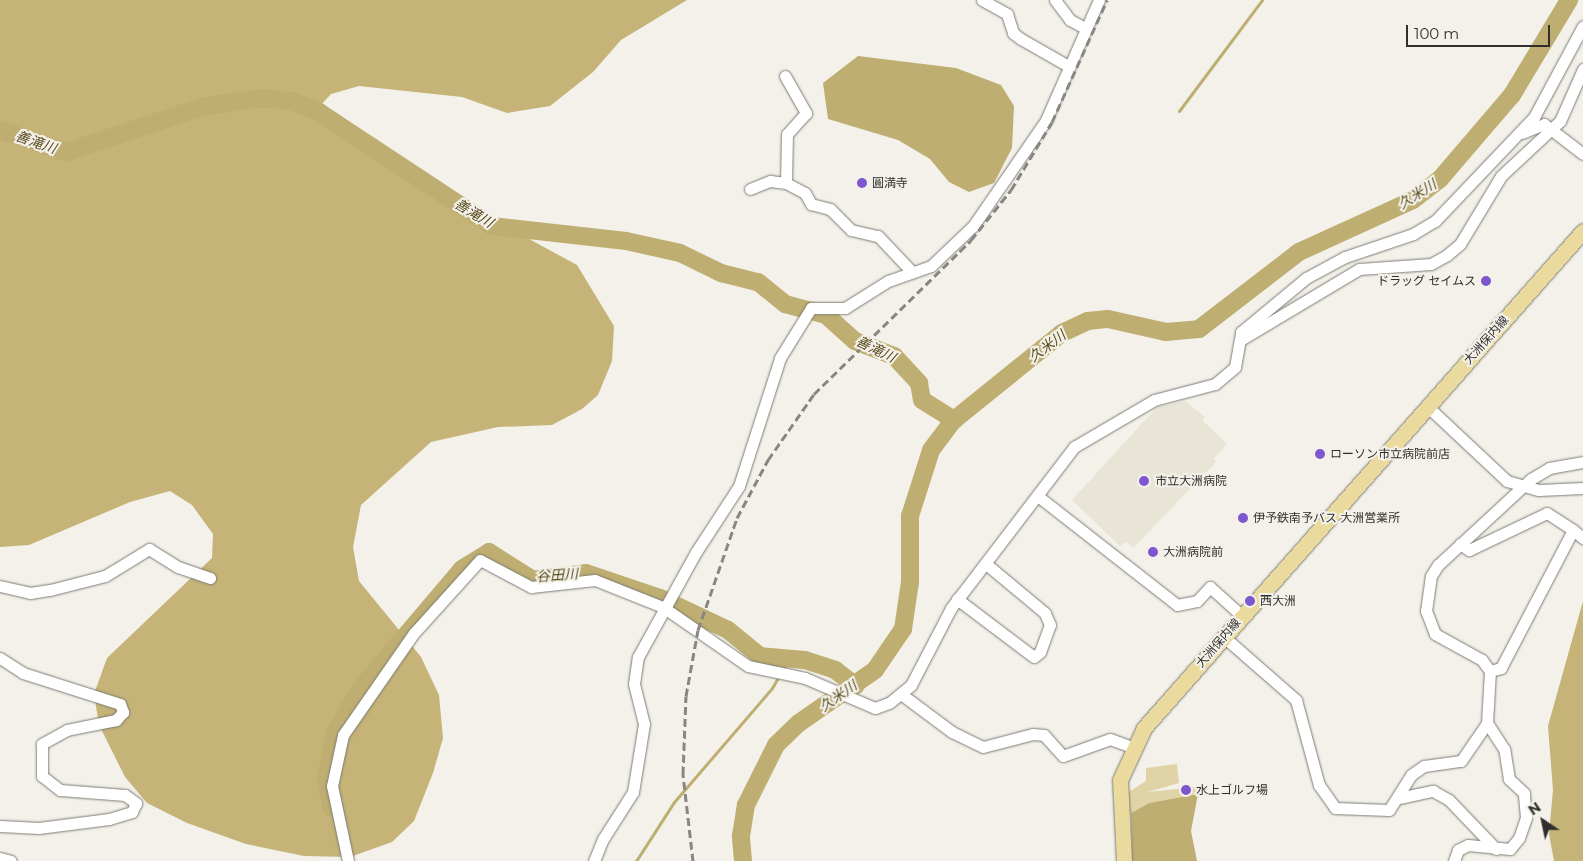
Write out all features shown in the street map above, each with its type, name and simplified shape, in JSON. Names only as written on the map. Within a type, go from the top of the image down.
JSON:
[{"type":"main road","name":"大洲保内線","points":[[1124,861],[1120,780],[1132,746],[1242,616],[1583,230]]},
{"type":"street","points":[[982,0],[1007,14],[1013,33],[1021,40],[1070,67]]},
{"type":"street","points":[[1055,0],[1070,20],[1087,29]]},
{"type":"street","points":[[594,861],[603,839],[634,792],[644,713],[633,671],[663,607],[739,486],[760,432],[771,376],[811,308],[845,308],[912,272],[942,259],[994,201],[1046,120],[1098,0]]},
{"type":"street","points":[[348,861],[332,786],[343,735],[414,633],[480,560],[531,588],[595,580],[663,607],[748,666],[816,682],[875,708],[901,694],[911,685],[957,599],[1085,437],[1154,400],[1206,388],[1225,377],[1240,355],[1242,339],[1240,332],[1326,265],[1413,234],[1435,221],[1513,139],[1547,97],[1583,26]]},
{"type":"street","points":[[1242,339],[1359,270],[1431,264],[1447,255],[1460,244],[1501,176],[1553,129],[1570,104],[1583,69]]},
{"type":"street","points":[[785,76],[806,113],[787,134],[786,183]]},
{"type":"street","points":[[1513,139],[1544,124],[1553,129],[1583,154]]},
{"type":"street","points":[[750,190],[770,181],[786,183],[805,193],[810,204],[830,209],[851,230],[878,236],[912,272]]},
{"type":"street","points":[[1427,406],[1496,473],[1523,487],[1583,488]]},
{"type":"street","points":[[1224,637],[1296,700],[1319,784],[1335,808],[1389,810],[1399,798],[1411,775],[1424,766],[1461,761],[1487,723],[1490,671],[1482,660],[1435,634],[1428,622],[1431,576],[1460,544],[1523,487],[1549,468],[1583,462]]},
{"type":"street","points":[[1039,497],[1177,605],[1197,601],[1210,587],[1242,616]]},
{"type":"street","points":[[1460,544],[1469,550],[1547,513],[1583,538]]},
{"type":"street","points":[[1490,671],[1501,668],[1573,530]]},
{"type":"street","points":[[0,586],[30,593],[50,590],[105,576],[149,549],[210,578]]},
{"type":"street","points":[[957,599],[1034,657],[1040,652],[1050,626],[1045,613],[986,564]]},
{"type":"street","points":[[0,658],[23,673],[120,704],[122,712],[116,720],[67,730],[42,744],[42,776],[60,790],[125,795],[136,803],[132,812],[109,819],[39,828],[0,826]]},
{"type":"street","points":[[901,694],[952,732],[983,747],[1033,734],[1044,734],[1063,756],[1110,738],[1132,746]]},
{"type":"street","points":[[1454,861],[1458,850],[1468,846],[1510,849],[1519,838],[1526,818],[1524,793],[1509,779],[1504,749],[1487,723]]},
{"type":"street","points":[[1399,798],[1433,791],[1449,800],[1496,849]]},
{"type":"street","points":[[0,858],[11,861]]},
{"type":"shaded area","points":[[0,0],[687,0],[621,40],[593,72],[550,106],[507,113],[462,97],[359,86],[331,94],[320,106],[328,122],[380,158],[577,265],[614,326],[612,361],[598,395],[582,409],[552,425],[498,427],[431,442],[361,505],[353,547],[359,581],[421,657],[439,695],[443,738],[433,773],[414,821],[392,842],[350,857],[304,856],[246,844],[187,823],[147,803],[125,777],[99,725],[94,694],[107,658],[212,558],[213,534],[192,505],[170,491],[130,502],[29,545],[0,547]]},
{"type":"shaded area","points":[[858,56],[956,68],[1001,85],[1014,106],[1012,148],[994,183],[969,192],[949,182],[930,159],[898,140],[828,119],[823,83]]},
{"type":"shaded area","name":"市立大洲病院","points":[[1185,401],[1205,417],[1203,421],[1227,444],[1214,458],[1216,462],[1133,548],[1127,542],[1120,546],[1072,500],[1157,407]]},
{"type":"shaded area","points":[[1583,601],[1583,861],[1554,861],[1549,834],[1553,790],[1548,726]]},
{"type":"shaded area","name":"水上ゴルフ場","points":[[1177,764],[1179,783],[1148,792],[1196,787],[1198,794],[1149,803],[1125,816],[1127,793],[1146,781],[1146,768]]},
{"type":"shaded area","points":[[1198,794],[1191,831],[1197,861],[1132,861],[1131,813],[1149,803]]},
{"type":"waterway","points":[[1179,111],[1262,0]]},
{"type":"waterway","name":"久米川","points":[[743,861],[741,836],[746,805],[776,745],[799,723],[875,670],[903,629],[910,582],[910,516],[931,450],[954,420],[1062,333],[1088,321],[1108,319],[1166,332],[1199,329],[1299,252],[1413,200],[1440,179],[1512,95],[1569,0]]},
{"type":"waterway","name":"善滝川","points":[[0,130],[66,152],[201,107],[261,98],[291,101],[319,112],[492,226],[626,241],[680,253],[721,273],[758,282],[785,304],[826,315],[855,341],[894,356],[919,383],[922,400],[954,420]]},
{"type":"waterway","name":"谷田川","points":[[331,807],[326,778],[335,733],[361,688],[462,569],[489,552],[533,580],[586,573],[660,598],[728,630],[760,656],[805,660],[835,670],[856,686]]},
{"type":"waterway","points":[[636,861],[674,802],[772,688],[788,660]]},
{"type":"railway","points":[[693,861],[683,774],[686,696],[698,630],[737,518],[768,460],[814,394],[971,240],[1011,190],[1052,122],[1107,0]]},
{"type":"place","name":"圓満寺","points":[[862,183]]},
{"type":"place","name":"ドラッグ セイムス","points":[[1486,281]]},
{"type":"place","name":"ローソン市立病院前店","points":[[1320,454]]},
{"type":"place","name":"市立大洲病院","points":[[1144,481]]},
{"type":"place","name":"伊予鉄南予バス 大洲営業所","points":[[1243,518]]},
{"type":"place","name":"大洲病院前","points":[[1153,552]]},
{"type":"place","name":"西大洲","points":[[1250,601]]},
{"type":"place","name":"水上ゴルフ場","points":[[1186,790]]}]
